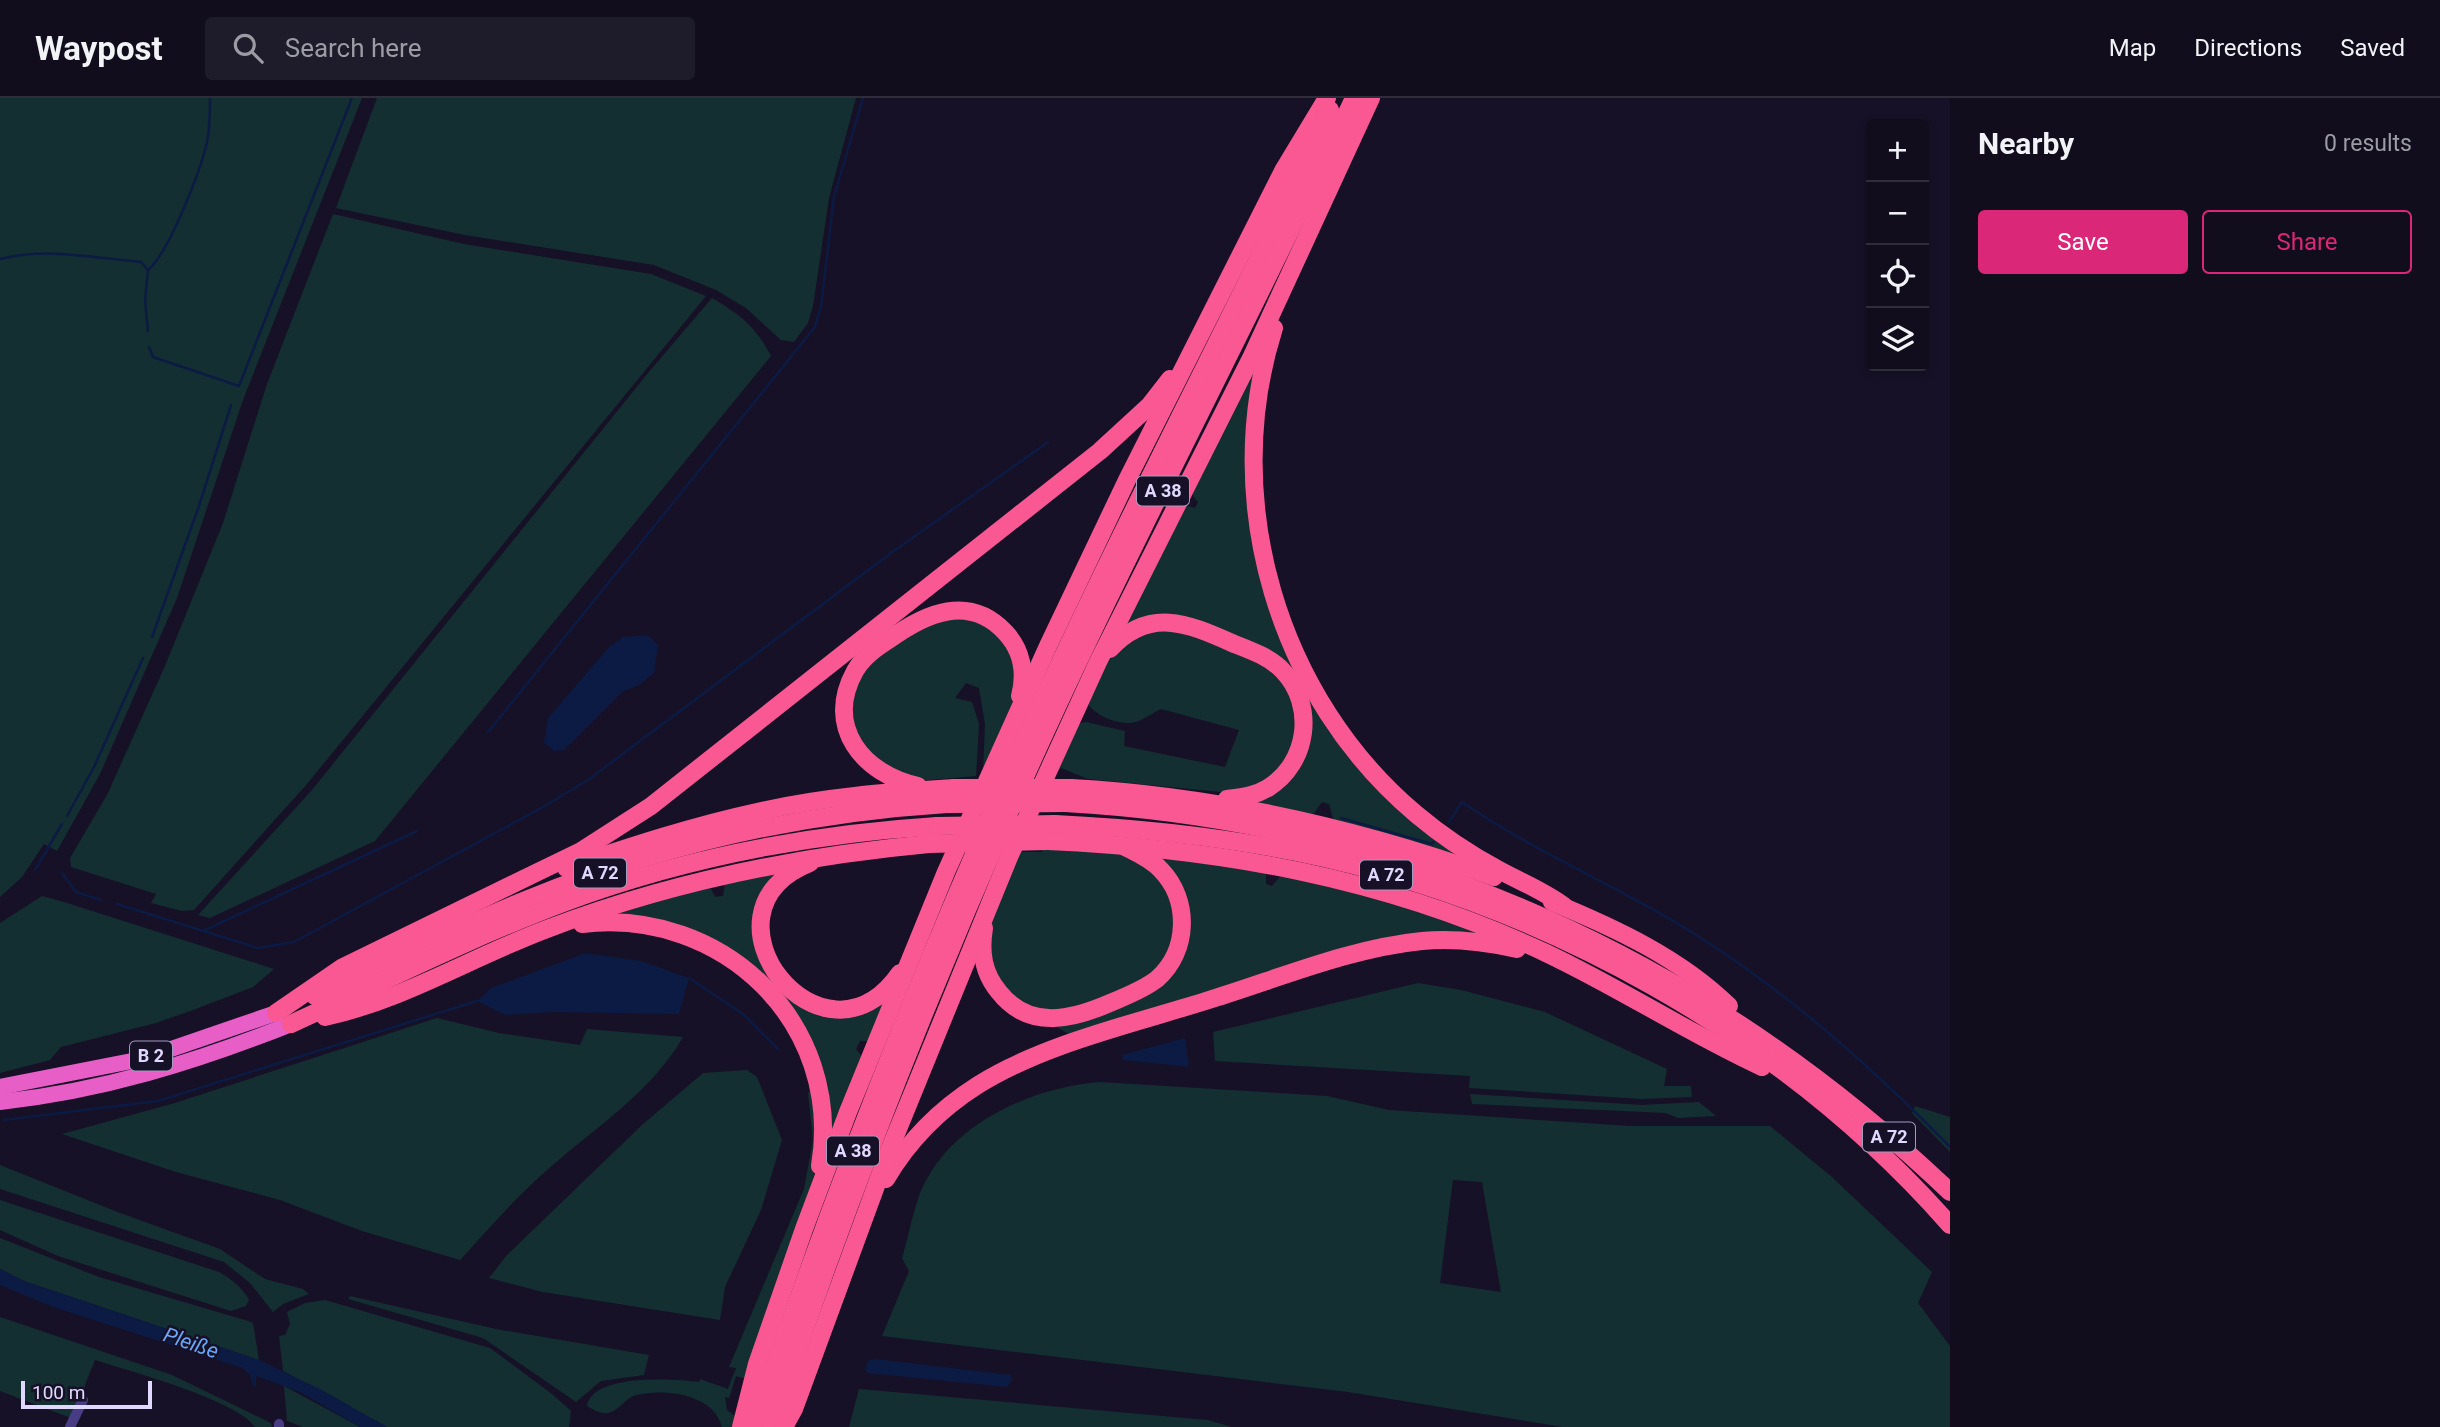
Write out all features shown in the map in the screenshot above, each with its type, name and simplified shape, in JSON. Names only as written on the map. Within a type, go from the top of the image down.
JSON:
[{"type":"highway","points":[[741,1427],[757,1364],[808,1218],[914,949],[1008,733],[1110,515],[1283,171],[1327,98]]},
{"type":"highway","name":"A 38","points":[[754,1427],[850,1159],[963,879],[1090,601],[1222,339],[1335,98]]},
{"type":"highway","name":"A 38","points":[[771,1427],[893,1092],[1016,799],[1104,609],[1277,263],[1354,98]]},
{"type":"highway","points":[[784,1427],[794,1409],[855,1241],[988,907],[1098,662],[1311,231],[1371,98]]},
{"type":"highway","points":[[1311,231],[1269,344],[1260,381],[1254,430],[1259,530],[1269,578],[1284,626],[1304,673],[1331,717],[1362,759],[1396,796],[1456,845],[1549,895],[1564,906]]},
{"type":"highway","points":[[276,1013],[370,952],[596,843],[651,806],[1100,451],[1158,396],[1220,299]]},
{"type":"highway","points":[[950,796],[884,775],[861,756],[851,739],[846,720],[847,691],[859,665],[876,648],[934,613],[962,610],[988,618],[1009,637],[1021,662],[1022,690],[1008,733]]},
{"type":"highway","points":[[1098,662],[1118,640],[1133,630],[1171,622],[1191,625],[1259,654],[1289,678],[1301,704],[1304,722],[1299,750],[1289,768],[1275,783],[1257,793],[1208,802]]},
{"type":"highway","points":[[506,888],[638,844],[758,811],[844,797],[934,789]]},
{"type":"highway","points":[[1068,795],[1208,802],[1371,836],[1498,878],[1642,944],[1688,971],[1706,984],[1757,1034]]},
{"type":"highway","name":"A 72","points":[[276,1013],[502,910],[626,864],[785,823],[950,796],[1068,795],[1208,817],[1303,836],[1418,868],[1512,902],[1611,947],[1662,974],[1757,1034],[1846,1101],[1950,1192]]},
{"type":"highway","name":"A 72","points":[[291,1024],[504,927],[637,878],[723,855],[785,844],[937,826],[1051,832],[1116,828],[1250,843],[1349,865],[1446,894],[1555,938],[1650,986],[1730,1035],[1797,1083],[1871,1146],[1950,1225]]},
{"type":"highway","points":[[291,1024],[365,1008],[583,915],[663,890],[779,863],[838,853],[1051,832],[1118,844],[1209,854],[1329,876],[1427,905],[1545,952],[1610,984],[1728,1051],[1797,1083]]},
{"type":"highway","points":[[988,907],[982,941],[985,967],[997,990],[1018,1010],[1036,1017],[1065,1019],[1142,989],[1157,978],[1174,957],[1180,939],[1181,911],[1172,884],[1160,869],[1118,844]]},
{"type":"highway","points":[[838,853],[794,871],[770,897],[763,918],[762,937],[769,966],[780,982],[795,995],[813,1004],[832,1008],[852,1006],[887,989],[914,949]]},
{"type":"highway","points":[[502,948],[580,924],[632,922],[666,929],[698,940],[729,957],[756,978],[779,1003],[797,1031],[818,1085],[823,1143],[808,1218]]},
{"type":"highway","points":[[855,1241],[891,1172],[920,1133],[965,1093],[1030,1059],[1168,1013],[1381,948],[1421,941],[1461,940],[1545,952]]},
{"type":"highway","name":"B 2","points":[[0,1087],[142,1059],[276,1013]]},
{"type":"highway","name":"B 2","points":[[0,1102],[46,1097],[143,1076],[224,1051],[291,1024]]},
{"type":"street","points":[[70,1427],[83,1400]]},
{"type":"green space","points":[[0,98],[362,98],[243,400],[177,598],[100,774],[57,851],[44,844],[22,877],[0,897]]},
{"type":"green space","points":[[377,98],[856,98],[829,198],[813,306],[808,323],[794,342],[781,340],[746,308],[716,290],[654,265],[465,235],[336,208]]},
{"type":"green space","points":[[333,214],[464,244],[651,274],[706,296],[307,784],[194,910],[182,911],[151,903],[156,894],[71,867],[70,858],[107,795],[165,666],[223,523],[267,384]]},
{"type":"green space","points":[[712,298],[747,322],[771,356],[375,841],[210,918],[198,915],[312,790],[648,373]]},
{"type":"green space","points":[[1259,344],[1249,489],[1314,701],[1466,858],[1334,822],[1329,804],[1322,802],[1312,816],[1244,802],[1286,778],[1302,692],[1207,626],[1118,632],[1178,508],[1195,508],[1198,502],[1190,492]]},
{"type":"green space","points":[[938,617],[981,621],[1011,648],[1017,692],[983,776],[985,724],[979,688],[966,683],[955,698],[972,702],[979,724],[976,776],[917,781],[894,775],[856,737],[851,697],[867,664]]},
{"type":"green space","points":[[1169,625],[1266,663],[1295,699],[1296,745],[1269,780],[1239,791],[1221,792],[1088,779],[1061,768],[1053,774],[1076,724],[1086,722],[1125,731],[1124,746],[1225,767],[1239,730],[1161,709],[1134,723],[1117,722],[1099,714],[1086,701],[1115,649],[1135,635]]},
{"type":"green space","points":[[1045,847],[1120,851],[1157,871],[1176,909],[1172,949],[1153,974],[1088,1006],[1043,1012],[1019,1003],[994,974],[986,937],[995,905],[1018,852],[1042,852]]},
{"type":"green space","points":[[1153,855],[1266,873],[1266,884],[1272,886],[1284,872],[1350,886],[1487,935],[1458,932],[1072,1036],[1052,1024],[1139,995],[1189,928]]},
{"type":"green space","points":[[795,863],[757,934],[809,1007],[890,992],[872,1041],[860,1041],[856,1049],[866,1062],[827,1162],[820,1074],[743,961],[600,917],[709,885],[715,897],[723,896],[725,882]]},
{"type":"green space","points":[[42,896],[274,969],[253,987],[193,1010],[156,1023],[61,1047],[50,1060],[0,1073],[0,923]]},
{"type":"green space","points":[[1418,983],[1461,990],[1545,1012],[1667,1069],[1664,1086],[1691,1086],[1692,1097],[1642,1099],[1469,1088],[1470,1076],[1215,1061],[1213,1032]]},
{"type":"green space","points":[[437,1018],[499,1033],[580,1045],[587,1029],[683,1037],[655,1076],[638,1093],[535,1181],[460,1260],[362,1231],[280,1200],[176,1172],[62,1134],[175,1103]]},
{"type":"green space","points":[[747,1070],[757,1077],[782,1140],[761,1210],[725,1287],[720,1320],[543,1292],[489,1278],[507,1255],[642,1125],[703,1073]]},
{"type":"green space","points":[[1100,1082],[1327,1096],[1389,1110],[1630,1126],[1770,1126],[1832,1177],[1932,1272],[1918,1303],[1950,1346],[1950,1427],[1563,1427],[1348,1392],[882,1336],[909,1271],[902,1258],[919,1196],[942,1156],[960,1138],[1002,1110],[1026,1099],[1076,1085]],"holes":[[[1453,1180],[1482,1182],[1501,1292],[1440,1283]]]},
{"type":"green space","points":[[814,1087],[817,1154],[814,1176],[746,1379],[736,1376],[729,1398],[725,1397],[727,1410],[735,1416],[733,1427],[722,1427],[717,1416],[699,1401],[674,1393],[636,1395],[608,1413],[587,1406],[593,1395],[604,1388],[636,1380],[699,1382],[700,1379],[728,1389],[736,1368],[729,1367],[804,1189],[813,1140],[808,1093]]},
{"type":"green space","points":[[1470,1094],[1642,1105],[1699,1102],[1716,1116],[1678,1118],[1666,1113],[1472,1104]]},
{"type":"green space","points":[[1915,1106],[1950,1117],[1950,1152],[1912,1113]]},
{"type":"green space","points":[[0,1165],[220,1249],[265,1279],[303,1289],[309,1294],[283,1304],[273,1312],[250,1283],[224,1262],[0,1189]]},
{"type":"green space","points":[[0,1200],[219,1272],[236,1284],[249,1300],[246,1306],[231,1311],[58,1256],[0,1230]]},
{"type":"green space","points":[[0,1238],[99,1277],[253,1323],[259,1360],[24,1281],[0,1269]]},
{"type":"green space","points":[[350,1296],[496,1329],[649,1355],[644,1375],[601,1381],[576,1402],[483,1338],[348,1299]]},
{"type":"green space","points":[[325,1300],[490,1348],[571,1411],[569,1427],[387,1427],[283,1371],[279,1336],[285,1335],[290,1324],[287,1312],[305,1303]]},
{"type":"green space","points":[[0,1317],[172,1375],[271,1423],[272,1427],[255,1427],[244,1417],[205,1397],[95,1360],[85,1385],[86,1402],[71,1418],[0,1391]]},
{"type":"green space","points":[[284,1386],[360,1427],[303,1427],[287,1421]]},
{"type":"green space","points":[[859,1389],[1208,1420],[1232,1427],[849,1427]]},
{"type":"water","points":[[647,635],[658,645],[654,673],[639,685],[622,692],[564,750],[554,751],[544,743],[548,718],[609,647],[623,637]]},
{"type":"water","points":[[586,953],[641,961],[689,978],[679,1014],[555,1012],[505,1015],[477,1001],[491,988]]},
{"type":"water","points":[[1185,1038],[1189,1067],[1123,1060],[1122,1055]]},
{"type":"water","name":"Pleiße","points":[[0,1269],[24,1281],[259,1360],[322,1390],[387,1427],[360,1427],[300,1392],[256,1376],[256,1386],[253,1386],[250,1375],[243,1368],[53,1307],[0,1285]]},
{"type":"water","points":[[869,1360],[1011,1375],[1012,1380],[1007,1387],[867,1373],[865,1369]]},
{"type":"waterway","points":[[148,331],[145,300],[148,270],[174,229],[204,155],[210,120],[210,98]]},
{"type":"waterway","points":[[149,347],[153,357],[239,386],[352,98]]},
{"type":"waterway","points":[[488,732],[815,327],[821,306],[834,197],[863,98]]},
{"type":"waterway","points":[[0,259],[36,254],[70,254],[141,262],[148,270]]},
{"type":"waterway","points":[[152,637],[199,506],[231,405]]},
{"type":"waterway","points":[[117,904],[258,948],[294,942],[588,780],[891,553],[1048,442]]},
{"type":"waterway","points":[[67,816],[94,767],[143,658]]},
{"type":"waterway","points":[[1449,822],[1462,802],[1518,837],[1693,933],[1762,980],[1828,1032],[1950,1147]]},
{"type":"waterway","points":[[1341,818],[1432,844],[1433,842]]},
{"type":"waterway","points":[[35,870],[62,824]]},
{"type":"waterway","points":[[203,931],[417,831]]},
{"type":"waterway","points":[[62,873],[76,892],[101,900]]},
{"type":"waterway","points":[[689,978],[743,1014],[778,1049]]},
{"type":"waterway","points":[[4,1120],[158,1101],[477,1001]]}]
